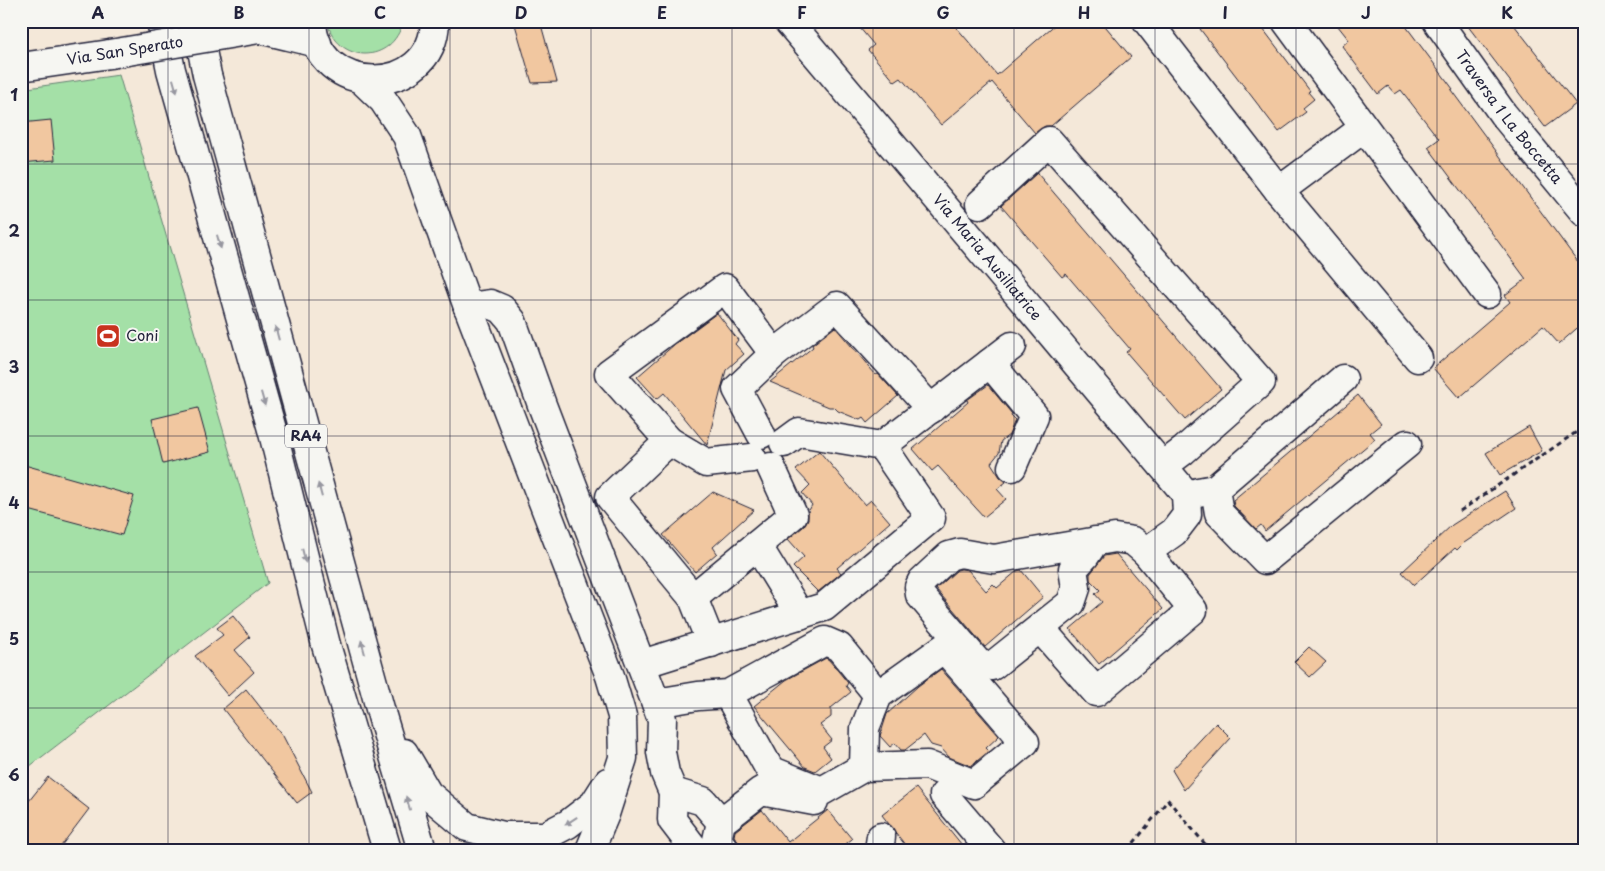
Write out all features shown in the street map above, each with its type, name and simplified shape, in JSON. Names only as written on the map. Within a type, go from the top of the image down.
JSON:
[{"type":"main road","name":"RA4","points":[[161,21],[171,70],[273,433],[326,645],[387,850]]},
{"type":"main road","name":"RA4","points":[[196,21],[209,84],[382,716],[422,850]]},
{"type":"main road","name":"Via Maria Ausiliatrice","points":[[788,21],[1186,494]]},
{"type":"main road","points":[[1147,21],[1279,191],[1418,358]]},
{"type":"main road","points":[[1286,21],[1487,294]]},
{"type":"main road","name":"Traversa 1 La Boccetta","points":[[1437,21],[1503,114],[1584,212]]},
{"type":"main road","points":[[268,25],[315,32],[327,60],[343,72],[361,79],[379,80],[397,76],[413,66],[427,50],[437,24]]},
{"type":"main road","name":"Via San Sperato","points":[[21,67],[110,54],[268,25]]},
{"type":"main road","points":[[407,136],[405,98],[413,66]]},
{"type":"main road","points":[[361,79],[383,100],[407,136],[468,307],[610,676],[622,716],[623,758],[605,814],[590,850]]},
{"type":"main road","points":[[1279,191],[1364,128]]},
{"type":"main road","points":[[980,204],[1050,141],[1261,382],[1183,451],[1163,466]]},
{"type":"main road","points":[[642,664],[824,607],[931,518],[882,446],[799,432],[767,450],[706,463],[669,441],[609,373],[725,288],[774,354]]},
{"type":"main road","points":[[468,307],[490,304],[502,310],[512,321],[542,405],[662,719],[661,752],[673,792],[672,820],[695,850]]},
{"type":"main road","points":[[693,598],[793,515],[767,450],[737,389],[774,354],[837,306],[931,408]]},
{"type":"main road","points":[[882,446],[1012,346]]},
{"type":"main road","points":[[990,363],[1034,416],[1012,467]]},
{"type":"main road","points":[[1146,552],[1174,532],[1187,515],[1186,494],[1214,489],[1343,379]]},
{"type":"main road","points":[[669,441],[610,497],[693,598],[711,643]]},
{"type":"main road","points":[[1214,489],[1219,513],[1265,560],[1407,444]]},
{"type":"main road","points":[[1040,628],[1096,692],[1193,610],[1146,552],[1133,541],[1115,538],[1095,541],[994,559],[960,552],[949,556],[922,581],[919,587],[920,595],[979,664],[992,666],[1071,603],[1076,588],[1073,570],[1095,541]]},
{"type":"main road","points":[[757,545],[800,615]]},
{"type":"main road","points":[[656,703],[698,696],[728,694],[825,641],[839,647],[878,695]]},
{"type":"main road","points":[[728,694],[770,770],[822,791],[864,767],[926,765],[974,784],[1025,742],[944,648],[878,695],[865,728],[864,767]]},
{"type":"main road","points":[[382,716],[428,794],[467,827],[504,836],[545,836],[568,824],[594,804],[623,758]]},
{"type":"main road","points":[[725,850],[717,840],[721,822],[760,791],[829,804]]},
{"type":"main road","points":[[673,792],[704,801],[721,822]]},
{"type":"main road","points":[[944,795],[991,850]]},
{"type":"path","points":[[1460,511],[1584,426]]},
{"type":"path","points":[[1128,850],[1168,800],[1210,850]]},
{"type":"path","points":[[1575,850],[1584,842]]},
{"type":"green space","points":[[327,21],[403,21],[397,35],[388,46],[377,52],[365,54],[353,52],[342,46],[333,35]]},
{"type":"green space","name":"Coni","points":[[119,75],[268,583],[21,773],[21,89]]},
{"type":"building","points":[[514,21],[540,21],[557,82],[532,83]]},
{"type":"building","points":[[854,21],[951,21],[997,75],[1059,21],[1101,21],[1131,57],[1051,126],[1045,126],[1035,133],[992,82],[941,125],[901,78],[895,82],[868,50],[874,45]]},
{"type":"building","points":[[1211,21],[1257,21],[1310,91],[1308,92],[1314,99],[1303,108],[1306,112],[1279,132],[1200,29]]},
{"type":"building","points":[[1334,21],[1402,21],[1584,270],[1584,322],[1559,344],[1543,326],[1459,398],[1433,368],[1510,302],[1505,295],[1526,279],[1428,147],[1439,139],[1401,90],[1395,94],[1388,86],[1378,94],[1342,46],[1349,40]]},
{"type":"building","points":[[1464,21],[1511,21],[1576,104],[1545,127]]},
{"type":"building","points":[[51,120],[55,160],[21,163],[21,123]]},
{"type":"building","points":[[1037,173],[1221,389],[1185,420],[1126,352],[1130,349],[1066,274],[1062,277],[1001,206]]},
{"type":"building","points":[[717,313],[738,340],[735,344],[744,354],[726,370],[707,445],[664,393],[657,399],[637,377],[675,344]]},
{"type":"building","points":[[835,327],[876,375],[878,374],[898,396],[867,423],[863,418],[860,420],[838,411],[834,407],[829,407],[770,382]]},
{"type":"building","points":[[988,385],[1015,420],[1009,435],[1001,441],[999,453],[991,463],[1000,477],[1006,482],[997,489],[1006,499],[984,517],[938,466],[932,471],[913,449],[968,402],[967,400]]},
{"type":"building","points":[[1358,395],[1381,424],[1370,433],[1375,439],[1265,531],[1261,525],[1256,529],[1234,506],[1233,500]]},
{"type":"building","points":[[198,408],[210,452],[163,464],[152,419]]},
{"type":"building","points":[[1529,427],[1542,451],[1500,475],[1486,453]]},
{"type":"building","points":[[819,451],[865,505],[871,500],[890,522],[837,568],[841,573],[818,592],[793,567],[804,557],[788,539],[803,527],[808,519],[808,512],[812,505],[802,493],[810,485],[796,470]]},
{"type":"building","points":[[21,464],[134,496],[122,535],[21,508]]},
{"type":"building","points":[[1505,491],[1516,508],[1464,543],[1457,550],[1455,548],[1414,585],[1402,572],[1452,525]]},
{"type":"building","points":[[713,492],[754,510],[713,547],[717,553],[695,572],[663,535]]},
{"type":"building","points":[[1116,554],[1163,609],[1099,664],[1070,629],[1102,602],[1095,594],[1100,590],[1090,580],[1090,574],[1104,556]]},
{"type":"building","points":[[957,570],[968,570],[986,591],[993,584],[997,588],[1017,571],[1021,570],[1043,597],[985,647],[936,589]]},
{"type":"building","points":[[233,616],[250,637],[235,650],[254,672],[228,696],[195,656],[223,635],[217,628]]},
{"type":"building","points":[[1309,647],[1326,662],[1310,677],[1294,662]]},
{"type":"building","points":[[826,658],[848,683],[846,686],[851,692],[831,708],[831,717],[820,725],[832,740],[823,747],[831,758],[815,771],[805,767],[754,706],[786,680]]},
{"type":"building","points":[[941,669],[999,736],[986,748],[989,751],[971,766],[949,757],[941,748],[931,745],[924,735],[905,750],[901,750],[895,743],[890,747],[880,736],[887,714],[918,686]]},
{"type":"building","points":[[246,689],[283,736],[312,792],[297,803],[223,709]]},
{"type":"building","points":[[1216,723],[1231,738],[1184,790],[1172,770]]},
{"type":"building","points":[[48,777],[89,809],[58,850],[21,850],[21,811]]},
{"type":"building","points":[[916,788],[966,850],[909,850],[882,815]]},
{"type":"building","points":[[762,810],[788,842],[828,810],[852,839],[838,850],[744,850],[734,836],[735,831]]},
{"type":"place","name":"Coni","points":[[108,336]]}]
